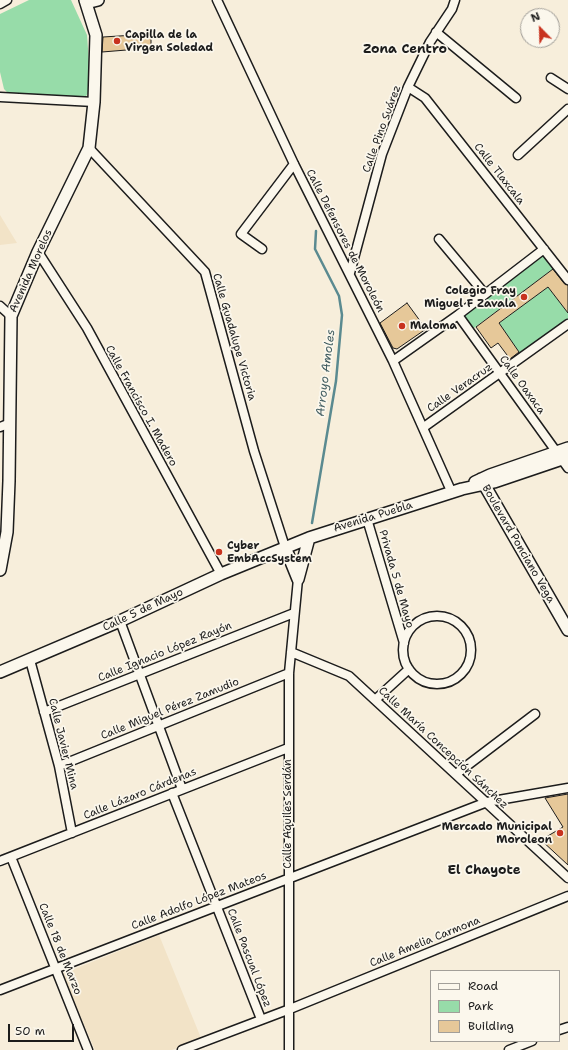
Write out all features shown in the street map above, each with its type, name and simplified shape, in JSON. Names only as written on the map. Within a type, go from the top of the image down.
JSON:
[{"type":"street","points":[[0,4],[7,0]]},
{"type":"street","points":[[86,2],[98,0]]},
{"type":"street","name":"Calle Defensores de Moroleón","points":[[217,0],[294,164],[350,273],[424,428],[457,491]]},
{"type":"street","name":"Calle Pino Suárez","points":[[350,273],[382,154],[408,87],[436,32],[452,9],[455,0]]},
{"type":"street","name":"Avenida Morelos","points":[[0,571],[7,532],[9,480],[4,425],[11,316],[38,252],[89,148],[94,102],[96,35],[86,2]]},
{"type":"street","points":[[436,32],[516,98]]},
{"type":"street","points":[[551,78],[568,89]]},
{"type":"street","name":"Calle Tlaxcala","points":[[408,87],[425,98],[568,280]]},
{"type":"street","points":[[0,97],[94,102]]},
{"type":"street","points":[[518,155],[568,109]]},
{"type":"street","name":"Calle Guadalupe Victoria","points":[[89,148],[205,272],[254,451],[285,547]]},
{"type":"street","points":[[262,249],[241,234],[294,164]]},
{"type":"street","points":[[440,239],[485,294]]},
{"type":"street","points":[[393,361],[458,315],[544,249]]},
{"type":"street","name":"Calle Francisco I. Madero","points":[[38,252],[87,328],[221,574]]},
{"type":"street","points":[[0,306],[11,316]]},
{"type":"street","name":"Calle Oaxaca","points":[[458,315],[564,459]]},
{"type":"street","name":"Calle Veracruz","points":[[424,428],[568,324]]},
{"type":"street","name":"Avenida Puebla","points":[[285,547],[482,482],[564,459],[568,448]]},
{"type":"street","name":"Boulevard Ponciano Vega","points":[[482,482],[568,630]]},
{"type":"street","name":"Privada 5 de Mayo","points":[[367,520],[404,644]]},
{"type":"street","name":"Calle Aquiles Serdán","points":[[289,1050],[289,673],[298,579],[309,538]]},
{"type":"street","name":"Calle 5 de Mayo","points":[[0,672],[120,621],[221,574],[285,547]]},
{"type":"street","name":"Calle Aquiles Serdán","points":[[285,547],[298,579]]},
{"type":"street","name":"Calle Ignacio López Rayón","points":[[44,712],[294,613]]},
{"type":"street","name":"Privada 5 de Mayo","points":[[433,614],[450,617],[459,624],[466,632],[470,642],[471,654],[469,663],[463,674],[453,681],[442,685],[432,684],[417,677],[409,669],[404,655],[404,644],[407,633],[412,625],[420,619],[433,614]]},
{"type":"street","points":[[120,621],[157,726],[182,789]]},
{"type":"street","name":"Calle María Concepción Sánchez","points":[[291,652],[349,676],[568,878]]},
{"type":"street","name":"Calle Javier Mina","points":[[30,660],[59,766],[72,833]]},
{"type":"street","points":[[375,700],[409,669]]},
{"type":"street","name":"Calle Miguel Pérez Zamudio","points":[[59,766],[289,673]]},
{"type":"street","points":[[456,774],[536,714]]},
{"type":"street","name":"Calle Lázaro Cárdenas","points":[[0,861],[288,748]]},
{"type":"street","name":"Calle Adolfo López Mateos","points":[[0,990],[487,802],[568,788]]},
{"type":"street","name":"Calle Pascual López","points":[[172,793],[261,1019]]},
{"type":"street","name":"Calle 18 de Marzo","points":[[11,856],[88,1050]]},
{"type":"street","name":"Calle Amelia Carmona","points":[[182,1050],[290,1009],[568,896]]},
{"type":"street","points":[[509,1050],[529,1042]]},
{"type":"shaded area","points":[[0,215],[17,243],[0,245]]},
{"type":"shaded area","points":[[159,935],[201,1038],[172,1050],[95,1050],[62,974]]},
{"type":"green space","points":[[29,0],[71,0],[87,35],[91,90],[86,96],[81,98],[10,95],[4,89],[0,72],[0,14]]},
{"type":"green space","points":[[544,249],[557,266],[470,331],[458,315]]},
{"type":"green space","points":[[548,287],[568,313],[568,324],[522,357],[499,323]]},
{"type":"building","points":[[151,34],[151,48],[102,52],[103,37]]},
{"type":"building","points":[[553,269],[564,283],[568,285],[568,313],[548,287],[499,323],[519,352],[510,359],[498,343],[491,348],[476,327]]},
{"type":"building","name":"Maloma","points":[[407,303],[426,329],[397,349],[393,348],[380,323]]},
{"type":"building","name":"Mercado Municipal Moroleon","points":[[568,794],[568,865],[541,840],[563,827],[545,798]]},
{"type":"waterway","name":"Arroyo Amoles","points":[[312,523],[336,381],[342,315],[339,296],[315,249],[316,231]]},
{"type":"place","name":"Capilla de la Virgen Soledad","points":[[117,41]]},
{"type":"place","name":"Colegio Fray Miguel F Zavala","points":[[524,297]]},
{"type":"place","name":"Maloma","points":[[402,326]]},
{"type":"place","name":"Cyber EmbAccSystem","points":[[219,552]]},
{"type":"place","name":"Mercado Municipal Moroleon","points":[[560,833]]},
{"type":"district","name":"Zona Centro","points":[[405,50]]},
{"type":"district","name":"El Chayote","points":[[484,871]]}]
